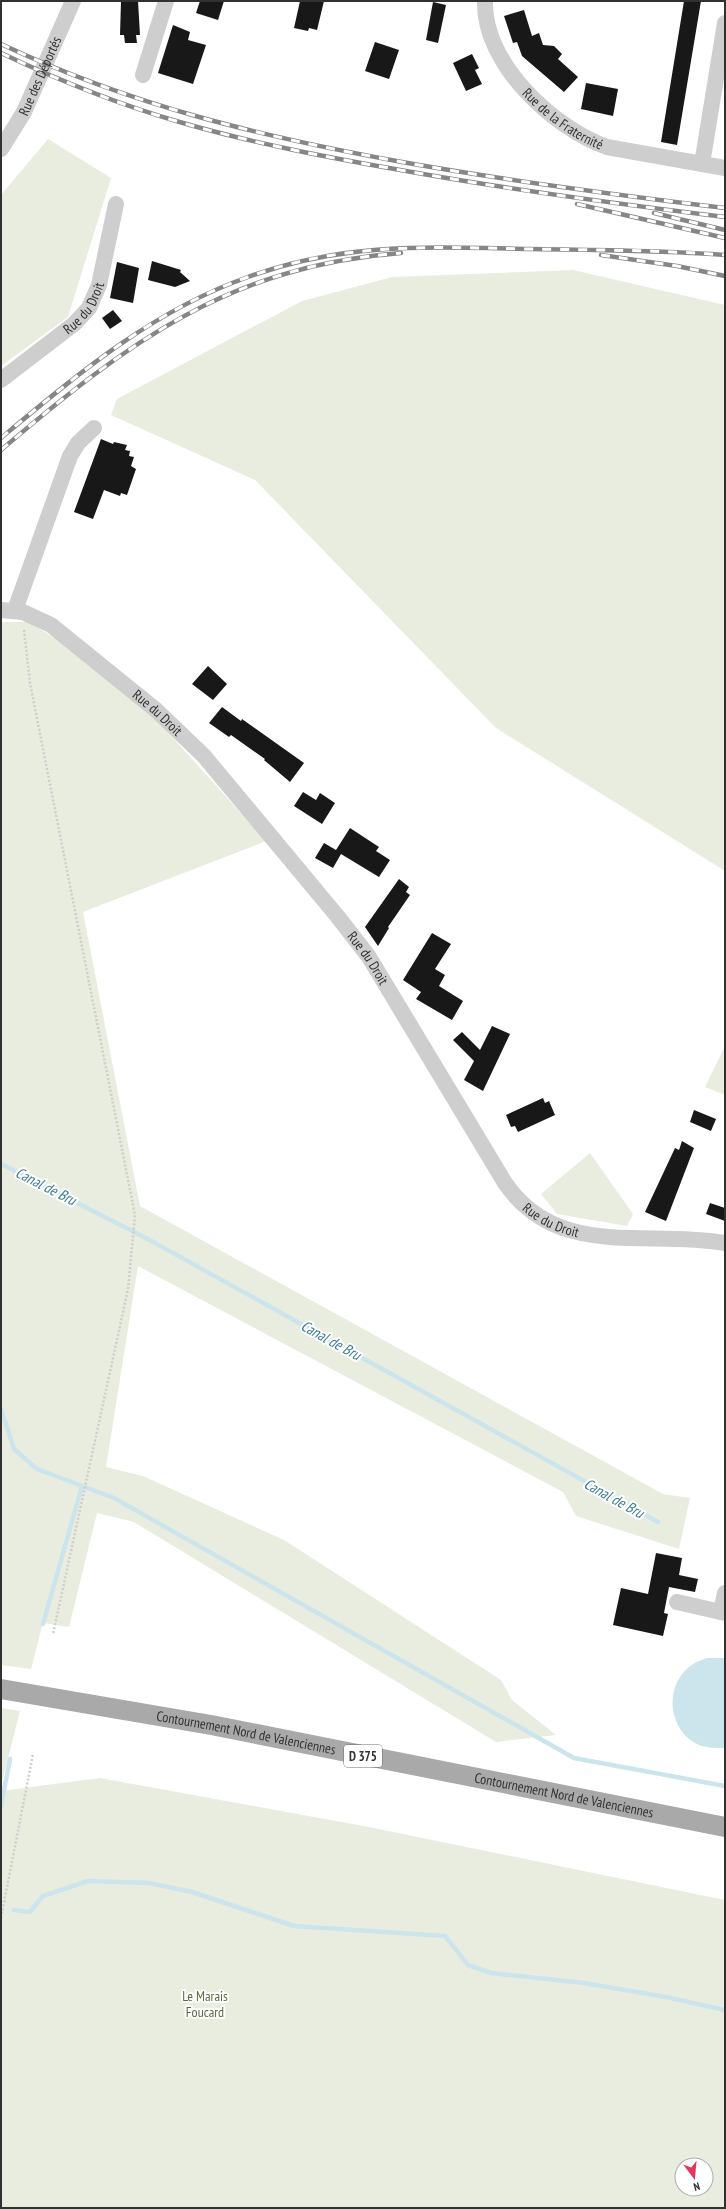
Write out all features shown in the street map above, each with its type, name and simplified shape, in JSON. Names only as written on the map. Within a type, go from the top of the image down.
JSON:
[{"type":"main road","name":"Contournement Nord de Valenciennes","points":[[1,1689],[211,1725],[725,1827]]},
{"type":"street","name":"Rue des Déportés","points":[[1,149],[28,102],[73,1]]},
{"type":"street","points":[[143,75],[166,1]]},
{"type":"street","name":"Rue de la Fraternité","points":[[485,1],[490,35],[503,63],[523,87],[565,126],[588,140],[607,147],[725,168]]},
{"type":"street","points":[[702,164],[725,23]]},
{"type":"street","name":"Rue du Droit","points":[[1,380],[74,324],[89,308],[99,285],[116,204]]},
{"type":"street","points":[[13,611],[70,456],[78,443],[94,428]]},
{"type":"street","name":"Rue du Droit","points":[[13,611],[51,625],[166,718],[204,756],[338,916],[372,962],[505,1183],[529,1210],[552,1225],[571,1232],[592,1236],[689,1238],[725,1243]]},
{"type":"street","points":[[677,1602],[723,1612],[725,1593]]},
{"type":"path","points":[[13,611],[30,683],[132,1196],[135,1225],[128,1289],[86,1476],[53,1634]]},
{"type":"path","points":[[1,1918],[33,1754]]},
{"type":"green space","points":[[48,139],[111,178],[68,317],[1,366],[1,195]]},
{"type":"green space","points":[[573,270],[725,305],[725,871],[496,728],[255,480],[111,415],[117,399],[302,301],[392,277]]},
{"type":"green space","points":[[1,622],[29,622],[56,639],[154,717],[266,841],[83,912],[140,1206],[663,1494],[690,1498],[679,1549],[576,1516],[563,1492],[138,1266],[106,1467],[143,1476],[284,1540],[501,1680],[512,1700],[556,1735],[496,1742],[134,1522],[97,1513],[69,1627],[43,1623],[31,1669],[1,1665]]},
{"type":"green space","points":[[725,1046],[725,1095],[705,1087]]},
{"type":"green space","points":[[590,1153],[633,1214],[627,1226],[557,1214],[541,1194]]},
{"type":"green space","points":[[1,1708],[20,1711],[1,1786]]},
{"type":"green space","name":"Le Marais Foucard","points":[[100,1778],[374,1828],[725,1900],[725,2208],[1,2208],[1,1791]]},
{"type":"water","points":[[707,1658],[725,1658],[725,1748],[713,1748],[698,1745],[685,1735],[674,1715],[674,1692],[677,1682],[684,1672],[693,1664]]},
{"type":"building","points":[[121,1],[138,1],[140,35],[136,35],[137,43],[125,43],[124,35],[120,35]]},
{"type":"building","points":[[200,1],[224,1],[218,20],[196,13]]},
{"type":"building","points":[[300,1],[324,1],[317,30],[309,28],[308,31],[294,28]]},
{"type":"building","points":[[684,1],[701,1],[677,145],[661,142]]},
{"type":"building","points":[[433,2],[446,5],[438,43],[426,40]]},
{"type":"building","points":[[524,10],[532,36],[539,33],[543,45],[554,46],[562,54],[558,59],[578,77],[564,92],[522,56],[517,42],[513,43],[504,16]]},
{"type":"building","points":[[173,25],[190,32],[188,40],[206,45],[193,84],[158,73]]},
{"type":"building","points":[[375,42],[399,50],[389,79],[365,71]]},
{"type":"building","points":[[472,54],[479,68],[475,70],[482,84],[466,91],[453,63]]},
{"type":"building","points":[[586,83],[618,89],[613,116],[581,109]]},
{"type":"building","points":[[152,261],[181,270],[180,272],[190,281],[175,287],[148,280]]},
{"type":"building","points":[[117,262],[139,268],[133,303],[110,298]]},
{"type":"building","points":[[113,310],[122,321],[110,329],[102,318]]},
{"type":"building","points":[[101,439],[113,444],[114,442],[127,445],[125,450],[130,451],[129,456],[134,457],[131,466],[136,469],[127,495],[121,493],[120,496],[104,490],[93,519],[74,512]]},
{"type":"building","points":[[208,666],[227,684],[213,700],[192,684]]},
{"type":"building","points":[[222,707],[241,721],[242,719],[304,763],[290,782],[264,760],[265,759],[231,735],[229,737],[209,723]]},
{"type":"building","points":[[303,792],[316,800],[320,793],[335,803],[322,824],[294,806]]},
{"type":"building","points":[[350,828],[379,847],[376,851],[390,860],[379,877],[341,854],[333,868],[315,858],[324,843],[336,850]]},
{"type":"building","points":[[399,879],[409,887],[406,892],[410,895],[388,927],[389,928],[378,946],[365,927]]},
{"type":"building","points":[[432,933],[451,944],[435,969],[445,975],[439,986],[463,1001],[452,1020],[416,999],[421,992],[403,980]]},
{"type":"building","points":[[492,1026],[510,1034],[483,1091],[464,1080],[474,1061],[453,1040],[462,1032],[480,1050]]},
{"type":"building","points":[[543,1098],[545,1103],[549,1101],[555,1115],[518,1132],[515,1126],[511,1127],[506,1115]]},
{"type":"building","points":[[694,1110],[716,1119],[711,1131],[690,1122]]},
{"type":"building","points":[[682,1141],[694,1148],[666,1221],[645,1212],[675,1148],[679,1150]]},
{"type":"building","points":[[710,1203],[725,1208],[725,1221],[706,1214]]},
{"type":"building","points":[[656,1553],[682,1558],[679,1575],[698,1579],[695,1592],[669,1587],[664,1613],[668,1614],[663,1636],[613,1625],[621,1588],[648,1594]]},
{"type":"waterway","name":"Canal de Bru","points":[[1,1164],[146,1238],[658,1522]]},
{"type":"waterway","points":[[1,1409],[14,1449],[37,1469],[114,1498],[574,1758],[725,1786]]},
{"type":"waterway","points":[[43,1624],[82,1486]]},
{"type":"waterway","points":[[1,1806],[10,1759]]},
{"type":"waterway","points":[[14,1910],[30,1912],[43,1896],[88,1881],[149,1883],[192,1892],[294,1926],[445,1936],[468,1965],[491,1973],[584,1983],[666,1997],[725,2010]]},
{"type":"railway","points":[[1,44],[50,66],[99,85],[148,102],[247,130],[402,162],[604,193],[725,208]]},
{"type":"railway","points":[[1,53],[68,83],[136,108],[210,131],[266,144],[446,178],[605,202],[725,217]]},
{"type":"railway","points":[[577,204],[725,238]]},
{"type":"railway","points":[[654,213],[725,230]]},
{"type":"railway","points":[[1,438],[88,368],[117,346],[148,326],[213,291],[248,277],[284,266],[353,252],[422,248],[628,250],[725,255]]},
{"type":"railway","points":[[1,450],[93,375],[138,344],[184,316],[233,293],[284,274],[340,261],[401,253]]},
{"type":"railway","points":[[601,255],[677,266],[725,276]]}]
